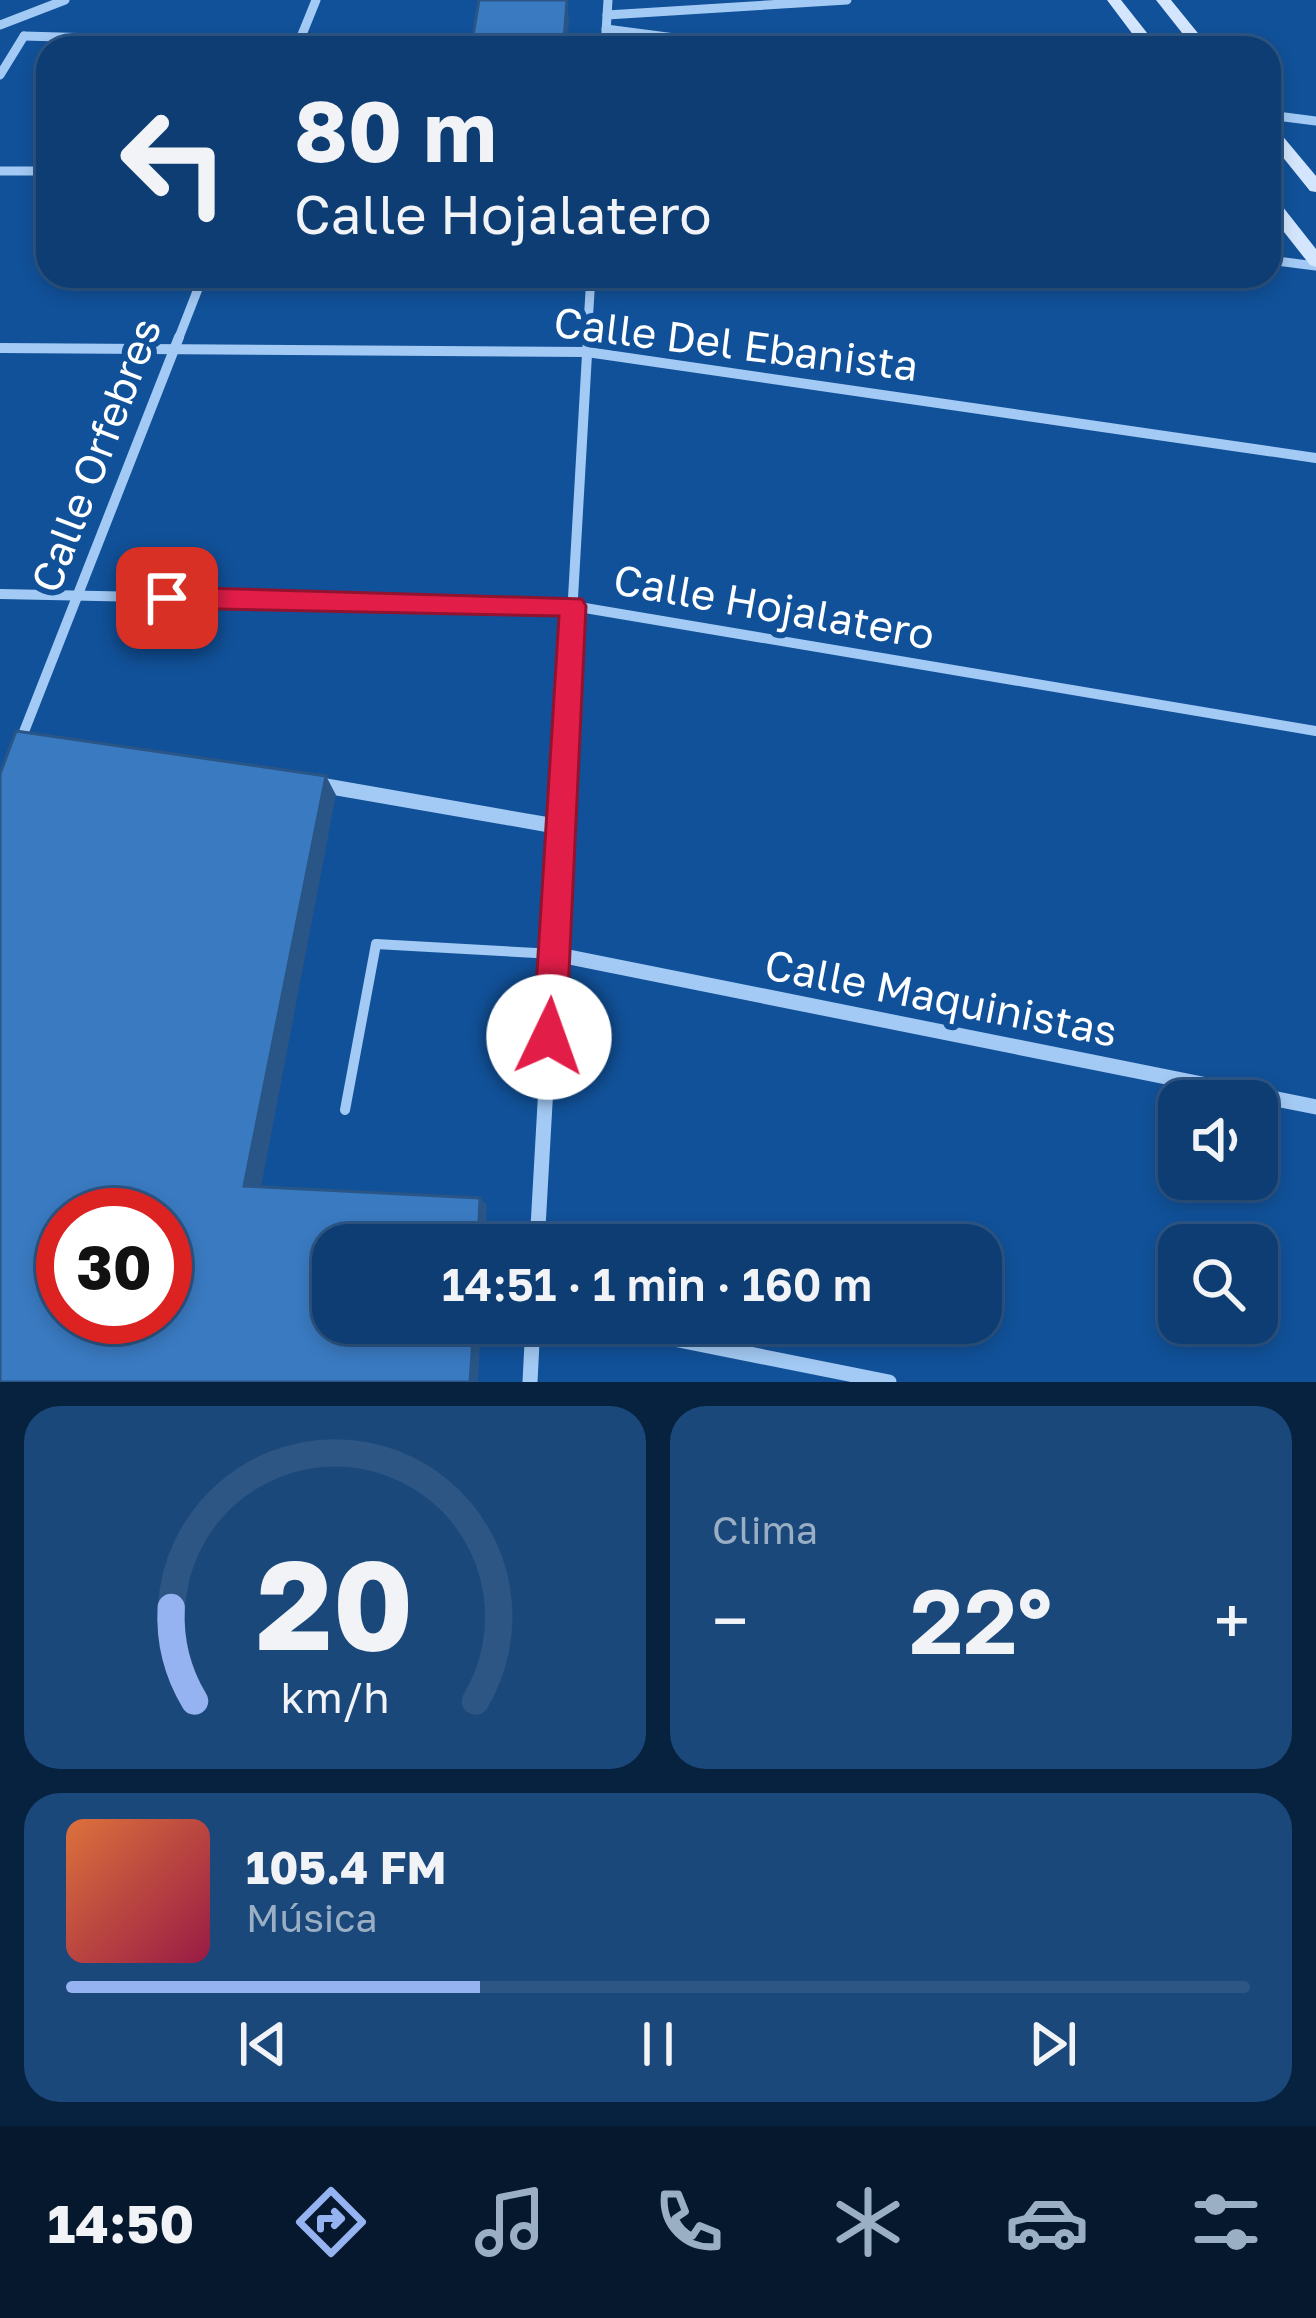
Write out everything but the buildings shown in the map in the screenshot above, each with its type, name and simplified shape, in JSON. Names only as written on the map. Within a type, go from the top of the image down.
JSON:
[{"type":"street","points":[[3,24],[65,0]]},
{"type":"street","points":[[301,36],[316,0]]},
{"type":"street","points":[[606,36],[608,0]]},
{"type":"street","points":[[607,15],[847,0]]},
{"type":"street","points":[[1114,0],[1142,36]]},
{"type":"street","points":[[1163,0],[1192,36]]},
{"type":"street","points":[[3,24],[24,36],[36,36]]},
{"type":"street","points":[[606,29],[659,36]]},
{"type":"street","points":[[0,75],[24,36]]},
{"type":"street","points":[[1281,117],[1316,121]]},
{"type":"street","points":[[1281,145],[1316,187]]},
{"type":"street","points":[[0,171],[36,171]]},
{"type":"street","points":[[1281,217],[1316,264]]},
{"type":"street","points":[[1281,261],[1316,264]]},
{"type":"street","name":"Calle Orfebres","points":[[15,753],[198,288]]},
{"type":"street","points":[[539,1224],[590,288]]},
{"type":"street","name":"Calle Del Ebanista","points":[[0,348],[587,352],[1316,458]]},
{"type":"street","name":"Calle Hojalatero","points":[[0,594],[573,606],[1316,731]]},
{"type":"street","points":[[23,734],[46,737]]},
{"type":"street","points":[[304,782],[561,827]]},
{"type":"street","name":"Calle Maquinistas","points":[[554,954],[1316,1107]]},
{"type":"street","points":[[530,1382],[532,1344]]},
{"type":"street","points":[[698,1344],[889,1382]]},
{"type":"lane","points":[[345,1110],[376,944],[554,954]]},
{"type":"route","points":[[167,598],[573,606],[549,1037]]}]
